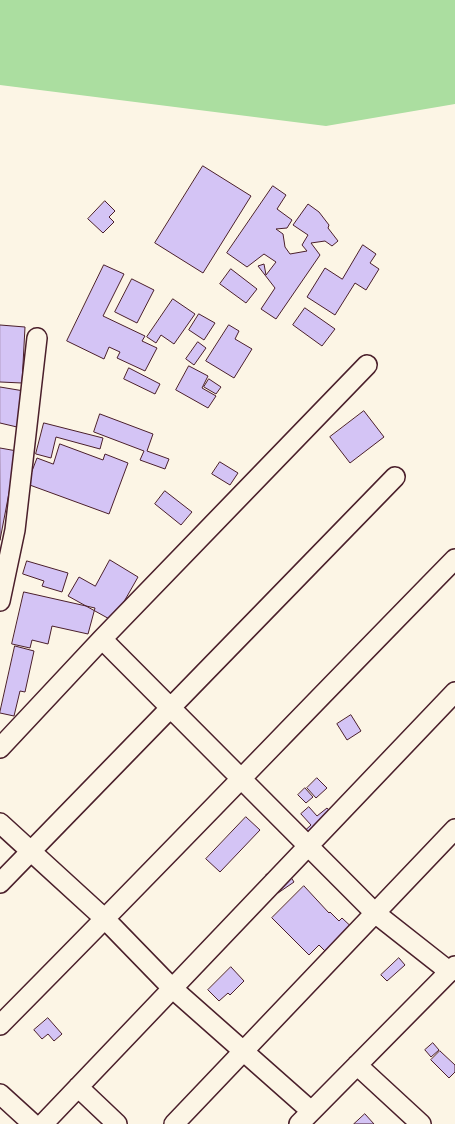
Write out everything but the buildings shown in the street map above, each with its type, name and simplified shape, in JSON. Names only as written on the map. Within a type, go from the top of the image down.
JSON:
[{"type":"street","points":[[0,601],[15,530],[37,338]]},
{"type":"street","points":[[0,748],[102,639],[367,365]]},
{"type":"street","points":[[0,883],[395,476]]},
{"type":"street","points":[[0,1025],[106,919],[240,778],[455,559]]},
{"type":"street","points":[[0,823],[106,919],[172,988],[243,1051],[305,1118],[452,969],[375,913],[102,639]]},
{"type":"street","points":[[43,1124],[455,692]]},
{"type":"street","points":[[174,1124],[455,829]]},
{"type":"street","points":[[357,1065],[421,1124]]},
{"type":"street","points":[[78,1087],[116,1124]]},
{"type":"street","points":[[0,1094],[33,1124]]},
{"type":"green space","points":[[0,0],[455,0],[455,104],[326,126],[0,85]]}]
